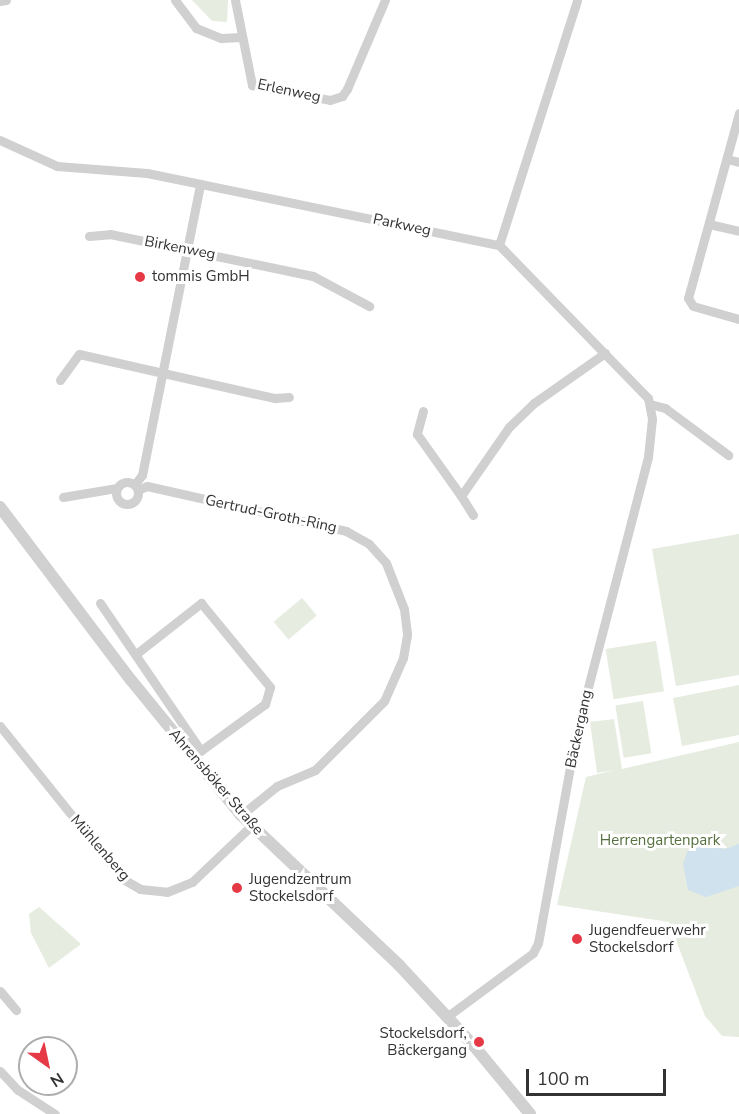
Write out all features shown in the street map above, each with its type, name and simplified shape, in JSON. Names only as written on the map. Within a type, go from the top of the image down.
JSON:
[{"type":"street","points":[[0,1],[6,0]]},
{"type":"street","points":[[175,0],[196,28],[221,38],[241,37]]},
{"type":"street","name":"Erlenweg","points":[[235,0],[252,85],[330,100],[342,96],[347,89],[385,0]]},
{"type":"street","points":[[577,0],[500,245],[641,389],[650,404],[665,408],[728,455]]},
{"type":"street","points":[[739,113],[688,303],[739,319]]},
{"type":"street","name":"Parkweg","points":[[0,140],[57,166],[147,173],[500,245]]},
{"type":"street","points":[[727,159],[739,162]]},
{"type":"street","points":[[136,487],[142,475],[160,374],[200,184]]},
{"type":"street","points":[[709,225],[739,231]]},
{"type":"street","name":"Birkenweg","points":[[89,236],[110,234],[313,276],[369,306]]},
{"type":"street","points":[[461,496],[509,427],[534,403],[605,353]]},
{"type":"street","points":[[60,380],[79,354],[275,398],[289,397]]},
{"type":"street","name":"Bäckergang","points":[[448,1016],[533,953],[538,944],[576,734],[648,457],[650,404]]},
{"type":"street","points":[[423,411],[417,434],[473,515]]},
{"type":"street","name":"Gertrud-Groth-Ring","points":[[63,496],[117,488],[128,481],[136,487],[147,486],[346,531],[369,544],[386,563],[404,609],[407,635],[404,658],[384,701],[315,770],[277,786],[241,815]]},
{"type":"street","name":"Gertrud-Groth-Ring","points":[[117,488],[116,495],[123,503],[135,501],[136,487]]},
{"type":"street","name":"Ahrensböker Straße","points":[[0,507],[196,754],[241,815],[448,1016],[526,1113]]},
{"type":"street","name":"Ahrensböker Straße","points":[[100,603],[136,654],[196,754]]},
{"type":"street","points":[[136,654],[201,603],[270,687],[266,704],[196,754]]},
{"type":"street","name":"Mühlenberg","points":[[0,726],[123,879],[140,890],[167,892],[192,882],[251,826]]},
{"type":"street","points":[[0,991],[16,1010]]},
{"type":"street","points":[[0,1071],[18,1089],[55,1114]]},
{"type":"green space","points":[[192,0],[228,0],[227,22],[212,21]]},
{"type":"green space","points":[[739,534],[739,675],[676,686],[652,549]]},
{"type":"green space","points":[[302,598],[317,616],[288,639],[274,622]]},
{"type":"green space","points":[[656,641],[664,691],[614,699],[606,649]]},
{"type":"green space","points":[[739,685],[739,735],[682,746],[673,698]]},
{"type":"green space","points":[[643,701],[651,753],[624,758],[615,705]]},
{"type":"green space","name":"Herrengartenpark","points":[[614,719],[622,769],[739,742],[739,1037],[722,1036],[705,1016],[669,922],[557,905],[586,777],[615,770],[597,773],[590,722]]},
{"type":"green space","points":[[39,907],[81,944],[49,968],[31,933],[29,914]]},
{"type":"water","points":[[739,844],[739,886],[706,897],[688,890],[683,864],[689,847],[707,845],[725,849]]},
{"type":"place","name":"tommis GmbH","points":[[140,277]]},
{"type":"place","name":"Jugendzentrum Stockelsdorf","points":[[237,888]]},
{"type":"place","name":"Jugendfeuerwehr Stockelsdorf","points":[[577,939]]},
{"type":"place","name":"Stockelsdorf, Bäckergang","points":[[479,1042]]}]
